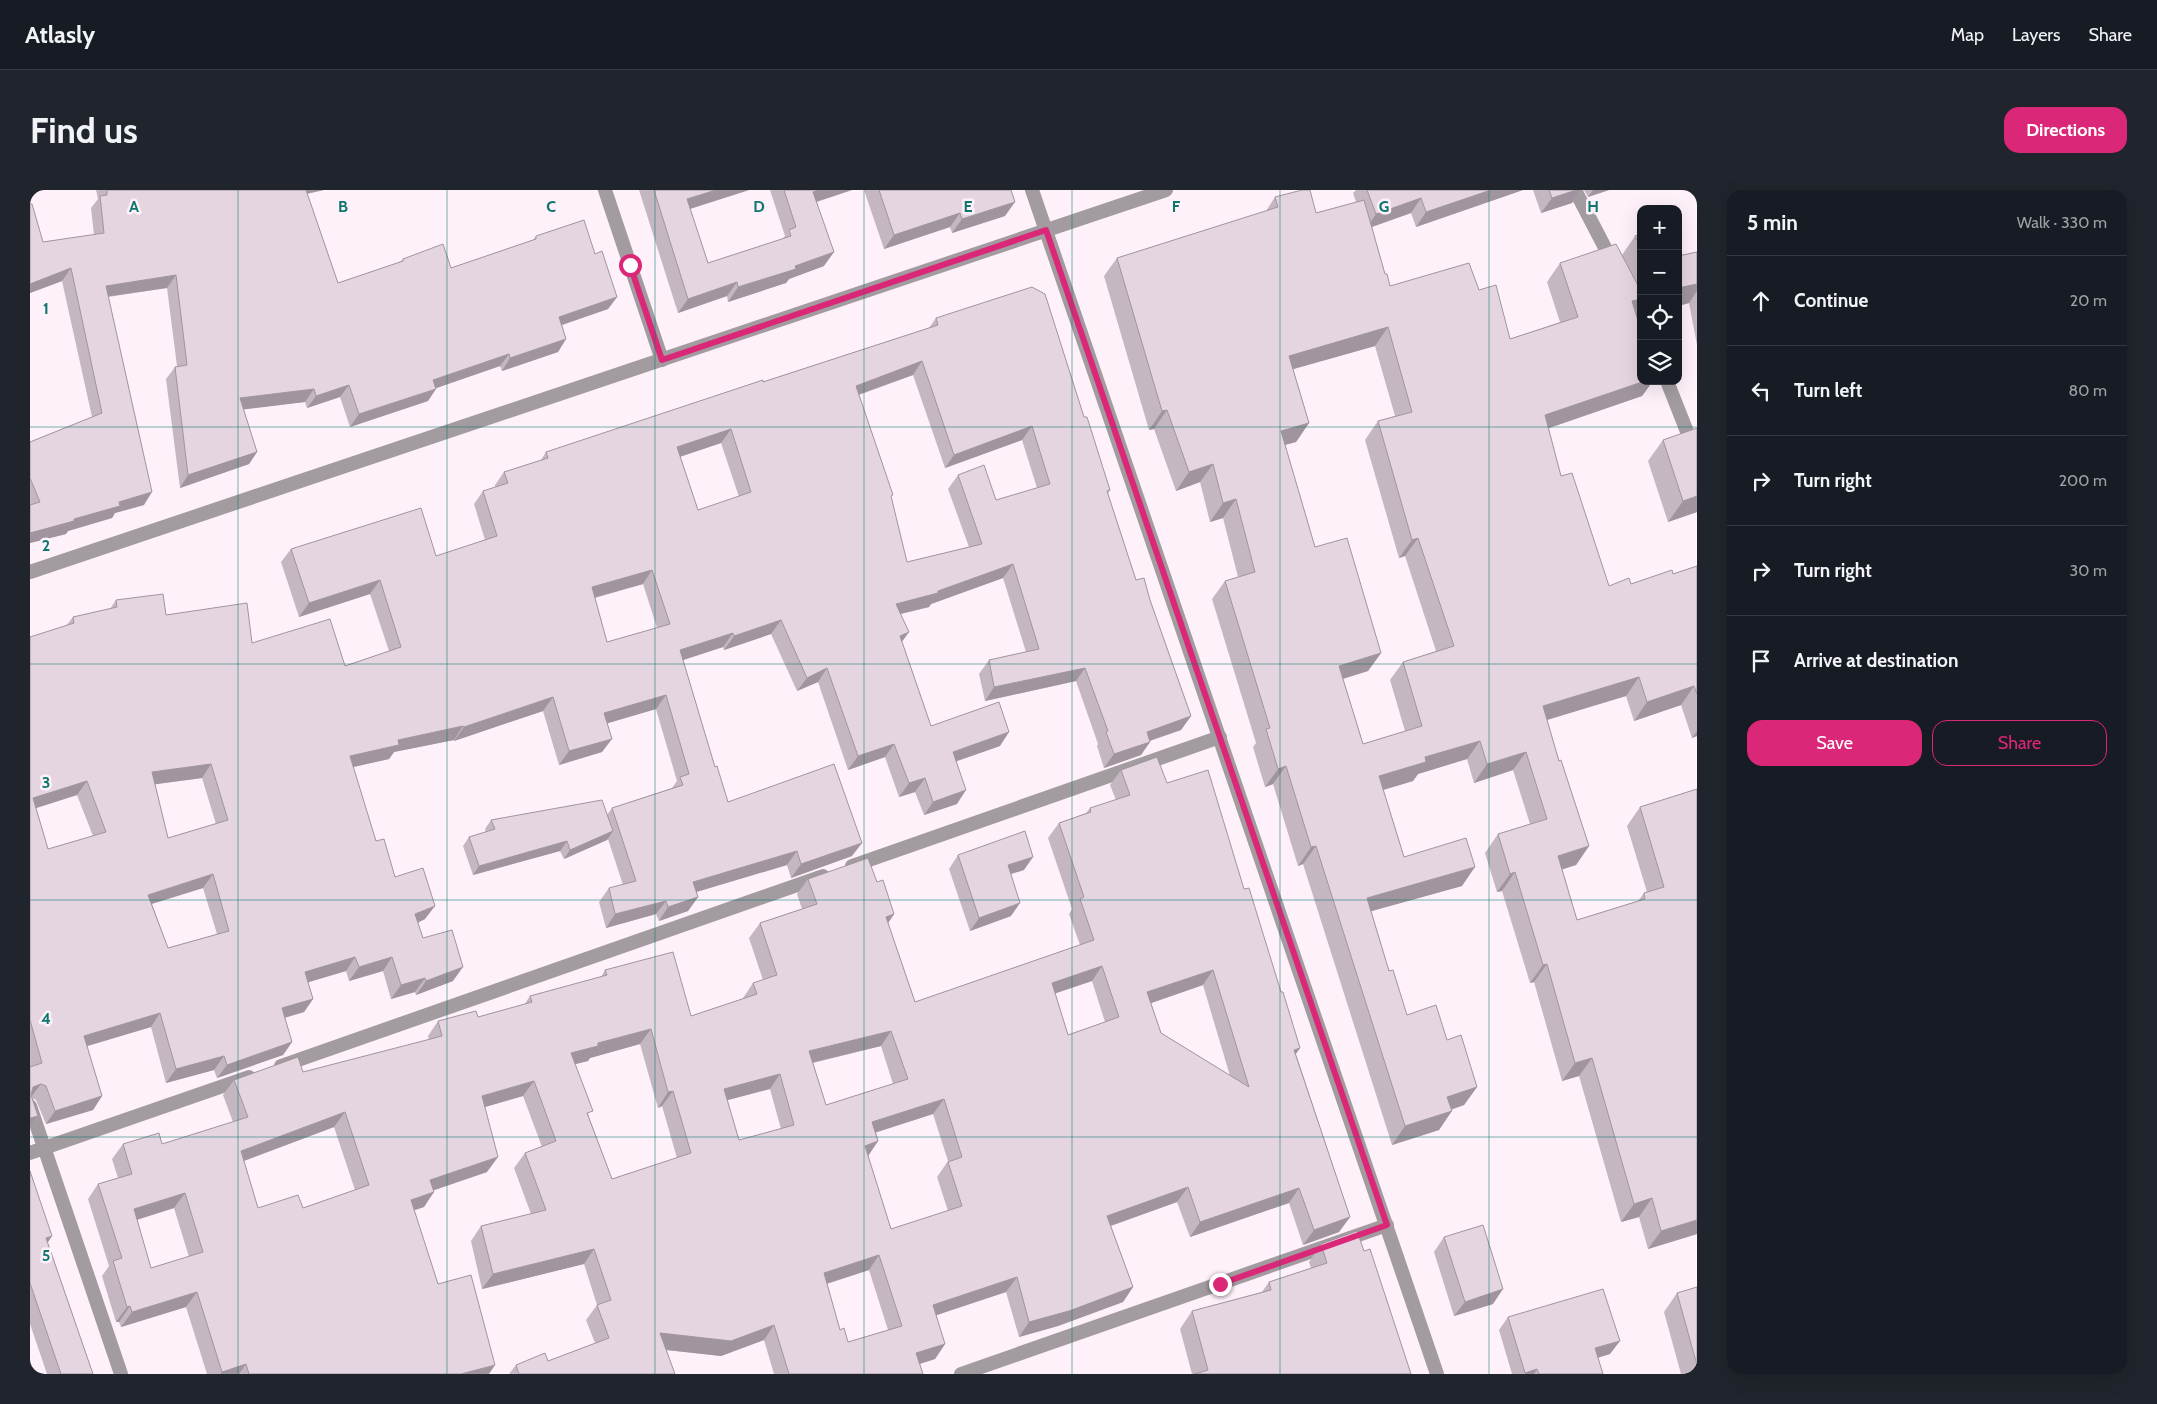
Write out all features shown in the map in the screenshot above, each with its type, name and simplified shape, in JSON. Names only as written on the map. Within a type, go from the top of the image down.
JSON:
[{"type":"street","points":[[605,190],[662,360]]},
{"type":"street","points":[[1032,190],[1437,1374]]},
{"type":"street","points":[[30,572],[1166,190]]},
{"type":"street","points":[[1575,190],[1637,308]]},
{"type":"street","points":[[1669,385],[1697,457]]},
{"type":"street","points":[[30,1153],[1220,737]]},
{"type":"street","points":[[30,1106],[121,1374]]},
{"type":"street","points":[[961,1374],[1387,1225]]},
{"type":"building","points":[[107,190],[306,190],[338,283],[403,261],[403,259],[443,244],[451,268],[536,239],[536,236],[584,220],[595,254],[602,251],[617,297],[559,317],[566,339],[510,358],[509,354],[433,380],[436,389],[359,414],[349,385],[316,396],[314,389],[240,398],[257,452],[188,475],[175,367],[187,365],[176,275],[106,286],[152,492],[119,502],[120,506],[30,533],[30,505],[40,502],[30,478],[30,442],[102,413],[71,268],[30,284],[30,204],[32,204],[43,242],[104,233],[100,196],[107,195]]},
{"type":"building","points":[[654,190],[716,190],[687,199],[708,263],[791,236],[789,230],[796,227],[784,190],[819,190],[813,192],[834,252],[795,266],[796,269],[738,287],[737,282],[688,299]]},
{"type":"building","points":[[879,190],[1011,190],[1015,202],[962,219],[960,213],[894,235]]},
{"type":"building","points":[[1302,190],[1310,190],[1316,213],[1364,200],[1390,286],[1469,263],[1479,290],[1496,285],[1510,339],[1578,317],[1560,263],[1616,244],[1637,283],[1637,300],[1632,301],[1637,318],[1637,384],[1545,415],[1561,476],[1572,473],[1609,586],[1629,578],[1631,584],[1672,570],[1673,574],[1697,566],[1697,694],[1694,686],[1647,702],[1639,677],[1543,706],[1559,761],[1561,760],[1589,846],[1558,856],[1577,920],[1645,899],[1644,893],[1664,887],[1640,807],[1697,789],[1697,1220],[1661,1231],[1652,1198],[1634,1204],[1592,1058],[1575,1063],[1547,964],[1543,965],[1515,872],[1510,874],[1498,834],[1547,819],[1526,752],[1487,764],[1480,741],[1425,757],[1426,762],[1379,776],[1404,857],[1466,838],[1475,867],[1367,898],[1389,971],[1393,970],[1407,1015],[1436,1005],[1447,1040],[1461,1035],[1477,1087],[1447,1097],[1452,1111],[1405,1126],[1316,846],[1311,847],[1286,766],[1278,769],[1266,729],[1270,728],[1225,581],[1255,572],[1236,499],[1223,503],[1213,464],[1189,472],[1167,410],[1162,411],[1117,258],[1278,207],[1275,197]],"holes":[[[1388,327],[1412,412],[1378,421],[1412,540],[1418,538],[1454,646],[1403,662],[1422,726],[1363,744],[1339,666],[1381,653],[1347,538],[1315,547],[1281,431],[1309,423],[1289,356]]]},
{"type":"building","points":[[1367,190],[1491,190],[1426,212],[1421,198],[1376,214]]},
{"type":"building","points":[[1549,190],[1576,190],[1552,198]]},
{"type":"building","points":[[1697,252],[1697,284],[1682,287],[1682,255]]},
{"type":"building","points":[[1032,287],[1045,294],[1084,417],[1087,417],[1110,490],[1107,491],[1136,580],[1144,578],[1191,716],[1147,732],[1150,742],[1114,754],[1106,732],[1108,731],[1085,668],[994,687],[989,660],[1039,649],[1013,564],[938,591],[938,593],[896,604],[909,632],[900,636],[931,726],[999,702],[1009,732],[953,752],[966,790],[933,802],[925,778],[909,783],[894,744],[858,756],[827,668],[807,678],[781,620],[734,636],[733,633],[680,650],[715,767],[717,766],[728,802],[834,764],[862,843],[801,864],[797,851],[693,882],[698,897],[668,907],[666,901],[615,914],[609,888],[636,881],[612,808],[683,785],[680,777],[689,774],[666,695],[604,713],[612,739],[569,751],[553,697],[464,727],[398,740],[399,745],[350,756],[376,841],[384,839],[395,877],[423,868],[435,906],[415,914],[423,938],[452,930],[463,967],[426,981],[425,978],[401,985],[392,957],[359,967],[355,957],[305,972],[313,999],[282,1008],[292,1042],[227,1065],[224,1056],[176,1069],[160,1013],[84,1036],[102,1096],[55,1111],[46,1086],[41,1084],[33,1087],[31,1095],[38,1116],[30,1118],[30,1067],[42,1063],[30,1020],[30,637],[74,623],[73,617],[117,607],[116,600],[163,594],[166,615],[247,603],[252,643],[330,619],[345,666],[401,647],[380,580],[309,603],[291,549],[421,508],[436,556],[497,536],[483,491],[508,483],[504,472],[548,458],[546,452],[763,380],[763,382],[938,325],[936,318]],"holes":[[[922,361],[954,455],[1032,426],[1050,484],[996,500],[984,465],[958,475],[982,544],[907,562],[891,496],[893,495],[856,386]],[[731,429],[751,492],[698,510],[677,447]],[[652,570],[670,624],[607,642],[592,587]],[[211,764],[228,820],[168,838],[152,772]],[[87,781],[106,832],[48,849],[33,798]],[[213,874],[229,931],[168,948],[148,895]]]},
{"type":"building","points":[[1697,428],[1697,496],[1683,501],[1663,440]]},
{"type":"building","points":[[1157,757],[1167,783],[1208,770],[1244,889],[1249,888],[1281,992],[1283,992],[1300,1048],[1294,1050],[1350,1217],[1314,1230],[1299,1188],[1200,1222],[1188,1187],[1107,1216],[1133,1287],[1069,1311],[1029,1322],[1017,1277],[933,1305],[945,1344],[916,1353],[923,1374],[789,1374],[774,1325],[731,1341],[660,1333],[675,1374],[519,1374],[516,1365],[545,1353],[548,1361],[609,1338],[597,1305],[611,1300],[594,1249],[493,1274],[481,1226],[546,1210],[525,1153],[556,1141],[534,1081],[482,1096],[498,1157],[430,1180],[434,1192],[411,1200],[438,1284],[471,1275],[495,1365],[461,1374],[249,1374],[246,1364],[222,1372],[197,1292],[132,1312],[130,1306],[127,1307],[113,1261],[122,1258],[98,1184],[132,1174],[123,1144],[159,1133],[162,1144],[248,1117],[234,1080],[298,1057],[303,1072],[442,1036],[438,1021],[476,1011],[478,1017],[532,1002],[530,996],[607,975],[605,970],[673,952],[691,1016],[757,994],[753,983],[777,975],[760,923],[817,904],[808,879],[868,858],[877,882],[883,880],[894,914],[886,917],[915,1002],[1094,940],[1080,899],[1084,897],[1059,823],[1091,812],[1090,808],[1130,795],[1121,770]],"holes":[[[1102,966],[1119,1017],[1068,1035],[1052,983]],[[1213,970],[1249,1087],[1161,1033],[1147,992]],[[651,1029],[668,1092],[673,1091],[691,1153],[612,1179],[587,1113],[593,1111],[571,1053],[598,1046],[598,1043]],[[891,1031],[908,1079],[826,1105],[809,1051]],[[780,1074],[794,1125],[739,1140],[724,1089]],[[944,1099],[962,1157],[948,1162],[962,1206],[891,1229],[865,1146],[878,1141],[872,1122]],[[345,1112],[369,1185],[303,1208],[298,1195],[258,1208],[241,1151]],[[185,1193],[203,1252],[151,1268],[134,1209]],[[879,1255],[902,1326],[848,1342],[844,1328],[840,1330],[824,1273]]]},
{"type":"building","points":[[602,800],[613,831],[570,850],[567,841],[479,866],[469,837],[495,829],[491,820]]},
{"type":"building","points":[[1025,831],[1033,857],[1008,865],[1020,903],[979,918],[958,855]]},
{"type":"building","points":[[30,1171],[52,1236],[46,1238],[93,1374],[61,1374],[30,1283]]},
{"type":"building","points":[[1483,1225],[1503,1289],[1465,1302],[1444,1237]]},
{"type":"building","points":[[1357,1231],[1364,1251],[1370,1249],[1411,1374],[1195,1374],[1208,1370],[1192,1311],[1271,1290],[1269,1282],[1327,1263],[1321,1244]]},
{"type":"building","points":[[1697,1287],[1697,1365],[1677,1293]]},
{"type":"building","points":[[1603,1289],[1620,1341],[1595,1348],[1603,1374],[1539,1374],[1537,1369],[1525,1373],[1508,1317]]},
{"type":"route","points":[[630,265],[662,360],[1046,230],[1387,1225],[1220,1284]]}]
